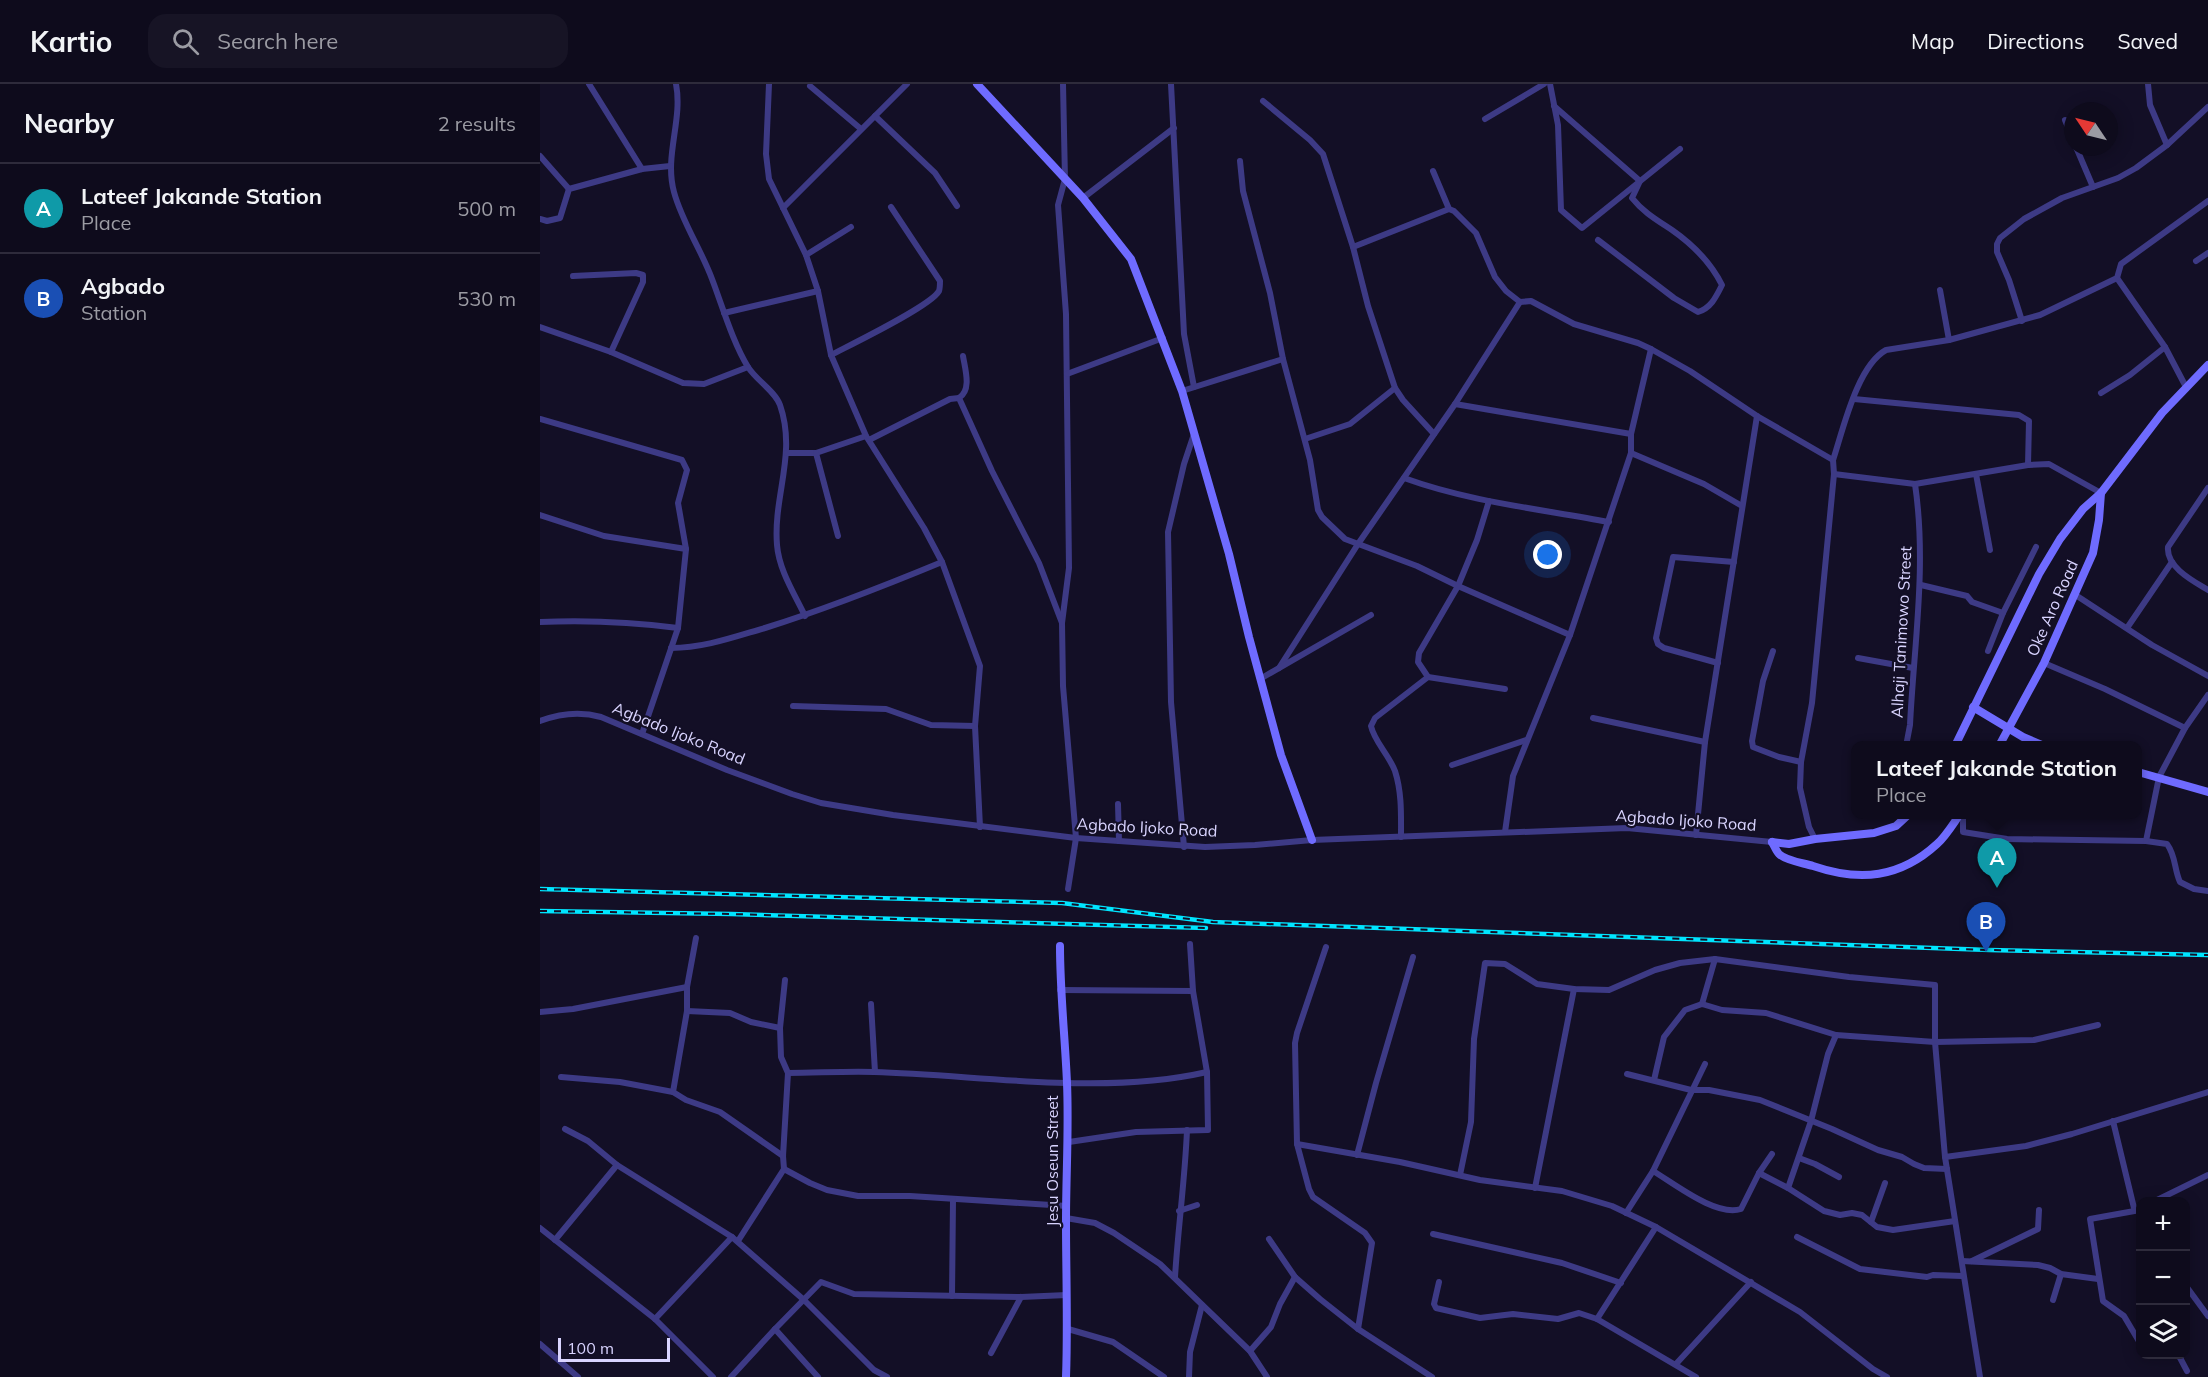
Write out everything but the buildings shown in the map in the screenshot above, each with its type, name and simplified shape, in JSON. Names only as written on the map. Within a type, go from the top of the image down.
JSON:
[{"type":"main road","points":[[977,84],[1083,198],[1131,259],[1182,392],[1229,554],[1281,755],[1312,840]]},
{"type":"main road","name":"Oke Aro Road","points":[[1973,707],[2039,574],[2070,525],[2101,493],[2148,429],[2208,365]]},
{"type":"main road","name":"Oke Aro Road","points":[[2009,729],[2044,663],[2093,553],[2101,493]]},
{"type":"main road","points":[[1957,741],[1973,707],[2034,741]]},
{"type":"main road","points":[[2003,741],[2009,729]]},
{"type":"main road","points":[[2142,773],[2208,792]]},
{"type":"main road","name":"Agbado Ijoko Road","points":[[1772,842],[1789,844],[1874,832],[1896,826],[1904,819]]},
{"type":"main road","name":"Agbado Ijoko Road","points":[[1772,842],[1779,854],[1785,857],[1838,873],[1871,876],[1905,866],[1938,843],[1957,819]]},
{"type":"main road","name":"Jesu Oseun Street","points":[[1060,946],[1060,990],[1069,1142],[1066,1206],[1068,1329],[1066,1377]]},
{"type":"street","points":[[589,84],[642,168]]},
{"type":"street","points":[[676,84],[678,108],[670,166],[675,195],[748,367],[779,403],[786,434],[787,453],[776,525],[777,546],[782,571],[805,616]]},
{"type":"street","points":[[769,84],[766,160],[769,179],[806,255],[818,291],[831,355],[868,438],[942,562],[980,666],[975,726],[980,827]]},
{"type":"street","points":[[783,208],[907,84]]},
{"type":"street","points":[[1063,84],[1065,179],[1058,205],[1066,314],[1069,567],[1062,623],[1063,686],[1076,838],[1068,889]]},
{"type":"street","points":[[1171,84],[1184,334],[1194,387]]},
{"type":"street","points":[[1485,119],[1544,84]]},
{"type":"street","points":[[1550,84],[1558,126],[1561,210],[1582,228],[1680,149]]},
{"type":"street","points":[[2148,84],[2154,115],[2167,145]]},
{"type":"street","points":[[810,86],[861,129]]},
{"type":"street","points":[[1263,101],[1311,140],[1323,154],[1395,388],[1434,434]]},
{"type":"street","points":[[1554,106],[1640,181]]},
{"type":"street","points":[[2022,321],[1997,252],[2000,238],[2024,219],[2062,198],[2127,173],[2167,145],[2208,107]]},
{"type":"street","points":[[875,116],[935,173],[957,206]]},
{"type":"street","points":[[1083,198],[1174,128]]},
{"type":"street","points":[[540,156],[569,189]]},
{"type":"street","points":[[2080,156],[2093,187]]},
{"type":"street","points":[[1240,161],[1243,192],[1305,440],[1318,510],[1338,533],[1358,544],[1417,566],[1570,635]]},
{"type":"street","points":[[569,189],[642,168],[670,166]]},
{"type":"street","points":[[1433,171],[1449,209],[1454,211],[1476,233],[1495,278],[1520,302],[1531,301],[1574,324],[1651,349],[1690,371],[1757,416],[1833,460]]},
{"type":"street","points":[[1598,240],[1674,298],[1698,312],[1714,301],[1722,285],[1713,267],[1675,232],[1641,209],[1632,198],[1640,181]]},
{"type":"street","points":[[540,219],[547,221],[560,218],[569,189]]},
{"type":"street","points":[[1815,839],[1809,827],[1800,788],[1801,762],[1812,703],[1834,474],[1833,460],[1866,370],[1880,353],[1886,350],[1949,340],[2022,321],[2040,315],[2117,278],[2121,264],[2208,201]]},
{"type":"street","points":[[831,355],[889,325],[926,303],[939,291],[940,281],[891,207]]},
{"type":"street","points":[[1353,247],[1449,209]]},
{"type":"street","points":[[806,255],[851,227]]},
{"type":"street","points":[[2196,261],[2208,253]]},
{"type":"street","points":[[573,276],[636,273],[643,275],[643,282],[611,352]]},
{"type":"street","points":[[2117,278],[2165,347],[2186,387]]},
{"type":"street","points":[[1940,290],[1949,340]]},
{"type":"street","points":[[724,313],[818,291]]},
{"type":"street","points":[[1279,668],[1358,544],[1455,404],[1520,302]]},
{"type":"street","points":[[540,327],[554,330],[683,383],[693,385],[704,384],[748,367]]},
{"type":"street","points":[[1067,374],[1162,338]]},
{"type":"street","points":[[2101,393],[2130,375],[2165,347]]},
{"type":"street","points":[[1505,832],[1513,776],[1570,635],[1631,453],[1631,434],[1651,349]]},
{"type":"street","points":[[787,453],[816,453],[868,438],[950,399],[959,398],[966,389],[963,356]]},
{"type":"street","points":[[1182,392],[1283,359]]},
{"type":"street","points":[[1305,440],[1350,424],[1395,388]]},
{"type":"street","points":[[959,398],[992,471],[1040,563],[1062,623]]},
{"type":"street","points":[[1854,399],[2019,415],[2029,421],[2028,465]]},
{"type":"street","points":[[1455,404],[1631,434]]},
{"type":"street","points":[[1696,835],[1705,742],[1757,416]]},
{"type":"street","points":[[540,419],[682,460],[687,470],[678,503],[686,549],[678,628],[642,734]]},
{"type":"street","points":[[1184,847],[1171,702],[1168,532],[1194,433]]},
{"type":"street","points":[[816,453],[838,536]]},
{"type":"street","points":[[1631,453],[1704,484],[1742,506]]},
{"type":"street","points":[[1834,474],[1915,484],[2028,465],[2049,464],[2101,493]]},
{"type":"street","points":[[1976,474],[1990,550]]},
{"type":"street","points":[[1404,478],[1439,491],[1609,522]]},
{"type":"street","name":"Alhaji Tanimowo Street","points":[[1907,741],[1920,585],[1919,512],[1915,484]]},
{"type":"street","points":[[2208,488],[2168,547],[2167,554],[2189,579],[2208,590]]},
{"type":"street","points":[[1428,677],[1418,662],[1419,653],[1458,586],[1477,540],[1489,501]]},
{"type":"street","points":[[540,515],[604,536],[686,549]]},
{"type":"street","points":[[1988,651],[2003,613],[2036,547]]},
{"type":"street","points":[[1718,663],[1664,648],[1658,644],[1656,638],[1673,557],[1734,562]]},
{"type":"street","points":[[671,648],[701,646],[805,616],[942,562]]},
{"type":"street","points":[[2127,628],[2172,562]]},
{"type":"street","points":[[1920,585],[1967,596],[1972,602],[2003,613]]},
{"type":"street","points":[[2074,594],[2152,645],[2208,676]]},
{"type":"street","points":[[1260,679],[1371,615]]},
{"type":"street","points":[[540,622],[639,623],[678,628]]},
{"type":"street","points":[[1773,651],[1761,688],[1753,747],[1801,762]]},
{"type":"street","points":[[1858,658],[1913,668]]},
{"type":"street","points":[[2044,663],[2105,689],[2185,728]]},
{"type":"street","points":[[1401,837],[1400,796],[1395,771],[1382,746],[1372,733],[1371,726],[1375,718],[1428,677],[1505,689]]},
{"type":"street","points":[[2146,841],[2159,777],[2185,728],[2208,695]]},
{"type":"street","points":[[794,706],[886,709],[931,725],[975,726]]},
{"type":"street","name":"Agbado Ijoko Road","points":[[540,721],[567,713],[587,713],[805,799],[893,815],[1076,838],[1184,847],[1505,832],[1644,829],[1772,842]]},
{"type":"street","points":[[1593,718],[1705,742]]},
{"type":"street","points":[[1452,765],[1526,740]]},
{"type":"street","points":[[1118,804],[1119,841]]},
{"type":"street","points":[[1962,819],[1963,832],[1976,836],[2007,839],[2146,841],[2167,844],[2174,854],[2176,872],[2180,882],[2194,889],[2208,891]]},
{"type":"street","points":[[673,1092],[687,1011],[687,987],[696,938]]},
{"type":"street","points":[[1069,1142],[1136,1132],[1208,1130],[1207,1072],[1193,991],[1190,944]]},
{"type":"street","points":[[1326,947],[1297,1033],[1295,1091],[1297,1144],[1313,1197],[1365,1233],[1372,1243],[1358,1329]]},
{"type":"street","points":[[1357,1155],[1413,957]]},
{"type":"street","points":[[1460,1175],[1471,1122],[1474,1040],[1485,963],[1505,964],[1537,984],[1574,989],[1609,990],[1655,970],[1680,963],[1715,959],[1849,977],[1935,985],[1935,1042],[1945,1157],[1962,1261],[1962,1276],[1980,1377]]},
{"type":"street","points":[[1702,1004],[1715,959]]},
{"type":"street","points":[[655,1319],[735,1239],[784,1169],[788,1073],[781,1057],[780,1028],[785,980]]},
{"type":"street","points":[[540,1012],[573,1010],[687,987]]},
{"type":"street","points":[[1535,1188],[1574,989]]},
{"type":"street","points":[[1060,990],[1193,991]]},
{"type":"street","points":[[871,1004],[875,1072]]},
{"type":"street","points":[[1654,1080],[1664,1037],[1685,1010],[1702,1004],[1722,1010],[1766,1013],[1836,1035],[1935,1042],[2034,1040],[2098,1025]]},
{"type":"street","points":[[687,1011],[730,1013],[751,1022],[780,1028]]},
{"type":"street","points":[[1788,1188],[1811,1121],[1828,1054],[1836,1035]]},
{"type":"street","points":[[1626,1213],[1653,1171],[1705,1064]]},
{"type":"street","points":[[788,1073],[875,1072],[988,1080],[1131,1083],[1207,1072]]},
{"type":"street","points":[[1627,1074],[1691,1090],[1709,1090],[1760,1100],[1924,1168],[1947,1169]]},
{"type":"street","points":[[561,1077],[620,1082],[673,1092],[686,1100],[720,1112],[783,1156]]},
{"type":"street","points":[[1945,1157],[2026,1146],[2208,1092]]},
{"type":"street","points":[[2113,1121],[2136,1209]]},
{"type":"street","points":[[565,1129],[588,1141],[617,1165],[735,1239],[804,1300],[874,1370],[887,1377]]},
{"type":"street","points":[[1175,1277],[1179,1211],[1186,1168],[1187,1130]]},
{"type":"street","points":[[1297,1144],[1460,1175],[1562,1191],[1597,1201],[1656,1227],[1751,1282],[1808,1318],[1873,1369],[1887,1377]]},
{"type":"street","points":[[1653,1171],[1714,1207],[1734,1211],[1741,1209],[1759,1173],[1772,1154]]},
{"type":"street","points":[[1799,1158],[1839,1177]]},
{"type":"street","points":[[555,1240],[617,1165]]},
{"type":"street","points":[[784,1169],[810,1183],[844,1193],[873,1197],[1066,1206]]},
{"type":"street","points":[[1759,1173],[1824,1211],[1840,1215],[1852,1213],[1862,1215],[1877,1227],[1893,1230],[1955,1221]]},
{"type":"street","points":[[2163,1197],[2208,1175]]},
{"type":"street","points":[[1871,1222],[1885,1184]]},
{"type":"street","points":[[952,1296],[953,1200]]},
{"type":"street","points":[[1179,1211],[1197,1205]]},
{"type":"street","points":[[1972,1261],[2038,1228],[2039,1210]]},
{"type":"street","points":[[2136,1213],[2090,1220],[2103,1301],[2124,1316],[2136,1336]]},
{"type":"street","points":[[1066,1218],[1095,1223],[1160,1264],[1250,1352],[1267,1377]]},
{"type":"street","points":[[1597,1319],[1656,1227]]},
{"type":"street","points":[[540,1228],[655,1319],[713,1377]]},
{"type":"street","points":[[1433,1234],[1562,1263],[1621,1283]]},
{"type":"street","points":[[1797,1237],[1860,1269],[1927,1276],[1962,1276]]},
{"type":"street","points":[[1269,1239],[1295,1277],[1358,1329],[1432,1377]]},
{"type":"street","points":[[1962,1261],[2038,1265],[2061,1274],[2098,1278]]},
{"type":"street","points":[[2053,1300],[2061,1274]]},
{"type":"street","points":[[1250,1352],[1271,1327],[1280,1304],[1295,1277]]},
{"type":"street","points":[[731,1377],[821,1282],[854,1294],[1021,1297],[1067,1295]]},
{"type":"street","points":[[1439,1282],[1434,1304],[1441,1310],[1480,1318],[1513,1314],[1558,1319],[1579,1313],[1597,1319],[1696,1377]]},
{"type":"street","points":[[1676,1364],[1751,1282]]},
{"type":"street","points":[[2190,1291],[2208,1316]]},
{"type":"street","points":[[991,1353],[1021,1297]]},
{"type":"street","points":[[1189,1377],[1190,1352],[1202,1305]]},
{"type":"street","points":[[775,1329],[818,1377]]},
{"type":"street","points":[[1068,1329],[1113,1342],[1164,1377]]},
{"type":"street","points":[[540,1344],[578,1377]]},
{"type":"street","points":[[2181,1359],[2187,1371]]},
{"type":"railway","points":[[540,889],[1062,903],[1213,922],[1989,950],[2208,955]]},
{"type":"railway","points":[[540,911],[731,914],[1206,928]]},
{"type":"place","name":"Lateef Jakande Station","points":[[1997,888]]},
{"type":"place","name":"Agbado","points":[[1986,952]]}]
